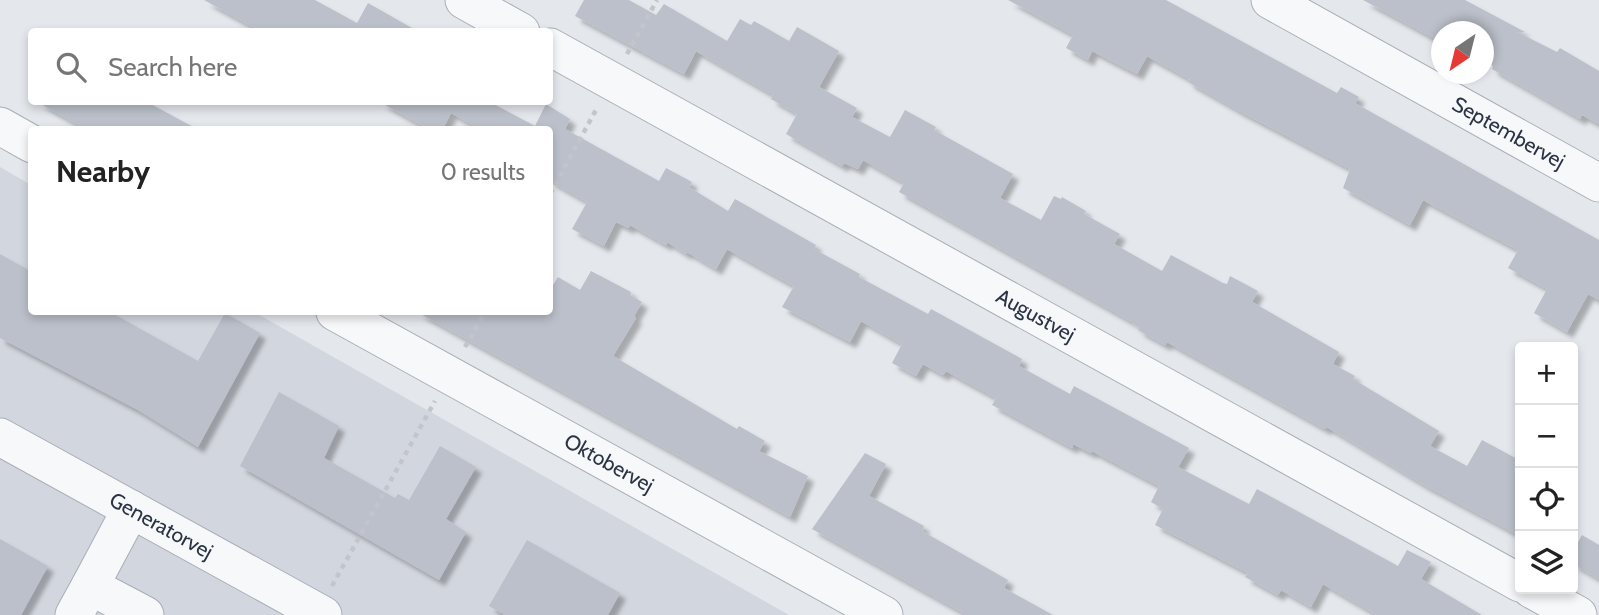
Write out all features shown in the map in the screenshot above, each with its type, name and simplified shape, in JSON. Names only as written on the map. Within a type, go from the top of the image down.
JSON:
[{"type":"street","points":[[464,0],[514,28]]},
{"type":"street","name":"Septembervej","points":[[1270,0],[1599,183]]},
{"type":"street","name":"Augustvej","points":[[553,49],[1515,580]]},
{"type":"street","points":[[0,126],[28,142]]},
{"type":"street","name":"Oktobervej","points":[[340,315],[884,615]]},
{"type":"street","name":"Generatorvej","points":[[0,437],[320,614]]},
{"type":"street","points":[[131,509],[82,600],[145,615]]},
{"type":"street","points":[[1540,594],[1578,615]]},
{"type":"path","points":[[320,614],[483,315]]},
{"type":"shaded area","points":[[0,167],[28,183],[28,315],[259,315],[789,615],[0,615]]},
{"type":"building","points":[[204,0],[315,0],[357,23],[368,3],[412,28],[255,28]]},
{"type":"building","points":[[584,0],[629,0],[656,15],[664,4],[727,41],[740,19],[751,25],[754,21],[789,41],[797,27],[839,51],[819,87],[857,108],[852,117],[890,137],[905,110],[936,127],[934,130],[1013,174],[1000,198],[1041,220],[1054,196],[1061,199],[1062,197],[1086,211],[1084,214],[1120,234],[1114,244],[1162,271],[1171,255],[1223,283],[1227,284],[1230,276],[1258,291],[1252,302],[1339,352],[1333,364],[1355,376],[1353,379],[1439,431],[1430,446],[1467,466],[1482,440],[1515,458],[1515,533],[1424,485],[1327,427],[1325,429],[1167,342],[1165,345],[1138,330],[1140,328],[1134,323],[899,192],[904,183],[863,160],[858,169],[844,163],[842,166],[786,134],[797,114],[771,99],[773,95],[696,51],[684,74],[575,16]]},
{"type":"building","points":[[1008,0],[1166,0],[1337,93],[1341,87],[1359,97],[1355,103],[1599,240],[1599,300],[1588,294],[1567,332],[1534,313],[1547,289],[1508,268],[1518,250],[1423,200],[1410,225],[1343,188],[1350,169],[1241,112],[1147,56],[1137,74],[1092,51],[1088,60],[1066,48],[1073,35]]},
{"type":"building","points":[[1363,0],[1465,0],[1525,32],[1517,32],[1557,52],[1560,48],[1599,71],[1599,124],[1582,115],[1580,119],[1494,70],[1494,21],[1431,21],[1431,37]]},
{"type":"building","points":[[42,105],[153,105],[192,126],[81,126]]},
{"type":"building","points":[[385,105],[496,105],[535,126],[475,126],[451,113],[444,126],[423,126]]},
{"type":"building","points":[[546,105],[570,119],[565,129],[659,181],[666,168],[692,182],[689,187],[728,211],[735,199],[816,245],[814,249],[860,274],[859,277],[928,314],[931,309],[1022,359],[1019,366],[1070,394],[1074,386],[1189,448],[1178,467],[1249,504],[1257,489],[1398,566],[1407,550],[1431,562],[1421,579],[1482,615],[1377,615],[1323,584],[1311,607],[1281,590],[1278,595],[1245,577],[1248,573],[1155,525],[1163,509],[1151,502],[1159,486],[1092,451],[1091,453],[1073,444],[1072,448],[992,405],[996,398],[946,371],[943,375],[923,364],[916,376],[892,363],[902,344],[861,321],[850,342],[782,307],[794,286],[727,249],[716,269],[667,242],[666,245],[630,225],[628,228],[616,222],[604,246],[572,229],[587,202],[553,183],[553,126],[535,126]]},
{"type":"building","points":[[0,254],[28,270],[28,315],[115,315],[198,361],[224,315],[260,333],[198,447],[138,410],[0,338]]},
{"type":"building","points":[[591,271],[631,292],[630,295],[642,302],[634,316],[636,318],[613,356],[737,429],[739,426],[765,441],[759,451],[808,476],[790,517],[422,315],[553,315],[553,285],[558,277],[580,290]]},
{"type":"building","points":[[279,392],[339,426],[324,458],[395,498],[398,494],[409,500],[440,446],[476,467],[446,519],[466,532],[439,580],[240,466]]},
{"type":"building","points":[[865,453],[886,464],[869,496],[924,526],[922,531],[1008,580],[1004,588],[1053,615],[967,615],[812,529]]},
{"type":"building","points":[[1582,535],[1599,545],[1599,579],[1578,567],[1578,542]]},
{"type":"building","points":[[0,539],[48,566],[21,615],[0,615]]},
{"type":"building","points":[[527,540],[620,593],[608,615],[505,615],[489,606]]}]
